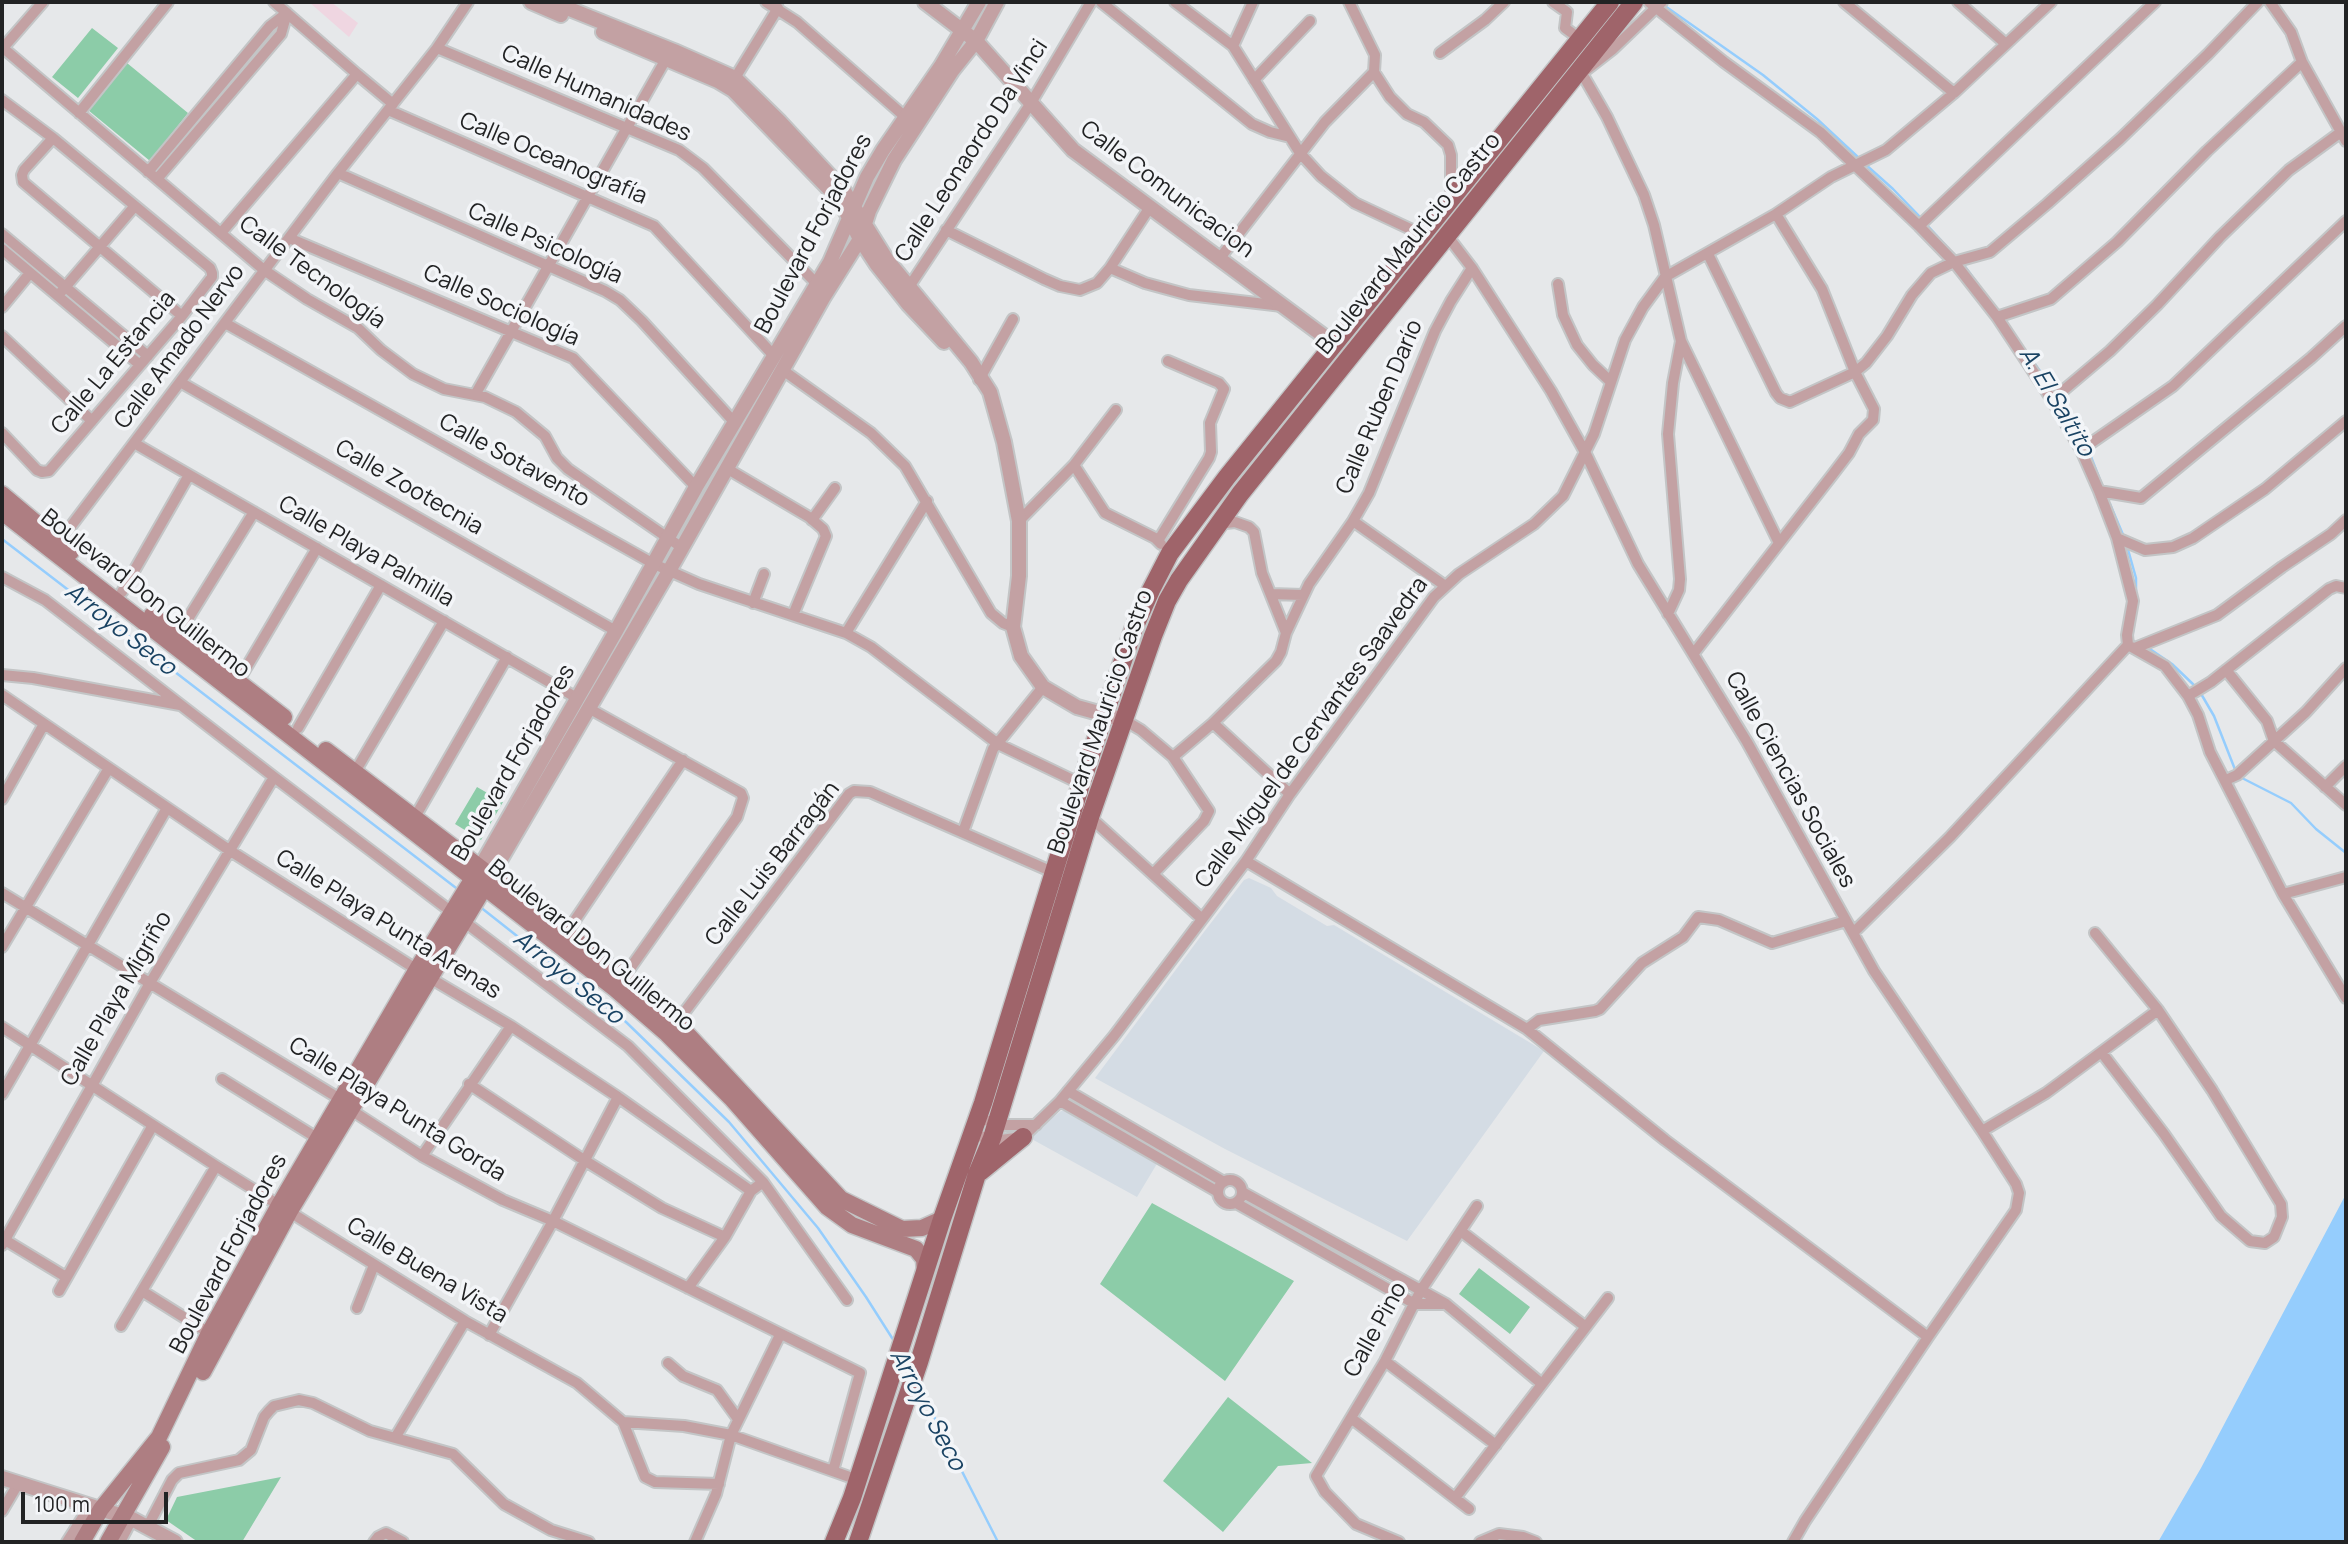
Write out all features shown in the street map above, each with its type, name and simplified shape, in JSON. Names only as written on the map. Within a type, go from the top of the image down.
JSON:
[{"type":"main road","name":"Boulevard Mauricio Castro","points":[[834,1542],[896,1368],[1081,784],[1164,547],[1213,495],[1610,2]]},
{"type":"main road","name":"Boulevard Mauricio Castro","points":[[858,1542],[909,1394],[977,1174],[994,1131],[1090,817],[1167,601],[1217,524],[1446,234],[1581,72],[1630,7]]},
{"type":"main road","name":"Boulevard Don Guillermo","points":[[3,502],[352,777],[615,989],[672,1029],[841,1199],[902,1229],[922,1228],[942,1219]]},
{"type":"main road","name":"Boulevard Don Guillermo","points":[[56,546],[178,635],[236,686],[298,728],[352,777],[415,817],[481,880],[567,932],[624,977],[827,1208],[852,1225],[916,1249],[925,1259],[925,1275]]},
{"type":"main road","name":"Boulevard Forjadores","points":[[82,1542],[95,1508],[159,1437],[209,1333],[481,880]]},
{"type":"main road","name":"Boulevard Forjadores","points":[[108,1542],[127,1519],[219,1340],[317,1138],[345,1104]]},
{"type":"main road","points":[[977,1174],[1029,1131]]},
{"type":"street","points":[[2,48],[43,2]]},
{"type":"street","points":[[79,113],[168,2]]},
{"type":"street","name":"Calle Oceanografía","points":[[274,2],[358,74],[390,107],[654,226],[775,357]]},
{"type":"street","name":"Calle Amado Nervo","points":[[56,546],[436,48],[468,2]]},
{"type":"street","points":[[531,2],[718,80],[733,90],[831,191],[844,208],[865,224],[887,260],[980,378],[989,392],[1006,450],[1019,521],[1019,576],[1013,628],[1021,656],[1043,687],[1077,707],[1124,720],[1141,730],[1173,757],[1209,811],[1204,821],[1154,873]]},
{"type":"street","points":[[552,2],[735,78],[832,178],[851,213],[860,239],[908,304],[980,378]]},
{"type":"street","points":[[766,2],[797,22],[905,115],[915,127]]},
{"type":"street","name":"Calle Comunicacion","points":[[926,2],[976,41],[1060,139],[1073,150],[1333,343]]},
{"type":"street","name":"Boulevard Forjadores","points":[[481,880],[578,698],[696,487],[775,357],[839,244],[867,177],[905,115],[963,31],[978,2]]},
{"type":"street","name":"Boulevard Forjadores","points":[[481,880],[590,709],[823,298],[860,239],[883,181],[952,71],[976,41],[997,2]]},
{"type":"street","name":"Calle Leonaordo Da Vinci","points":[[909,287],[1031,103],[1091,2]]},
{"type":"street","points":[[1101,2],[1252,124],[1290,137]]},
{"type":"street","points":[[1175,2],[1233,46],[1300,153],[1321,176],[1355,203],[1421,234]]},
{"type":"street","points":[[1233,46],[1253,2]]},
{"type":"street","points":[[1349,2],[1375,55],[1374,72],[1390,97],[1407,114],[1423,122],[1448,145],[1451,155],[1451,198]]},
{"type":"street","points":[[1440,53],[1485,20],[1504,2]]},
{"type":"street","points":[[1553,2],[1567,12],[1565,27],[1580,39]]},
{"type":"street","points":[[1844,2],[1954,93]]},
{"type":"street","points":[[1958,2],[2006,44]]},
{"type":"street","points":[[1665,277],[1776,214],[1831,177],[1886,150],[1954,93],[2051,2]]},
{"type":"street","points":[[1919,226],[2155,2]]},
{"type":"street","points":[[1708,254],[1780,398],[1790,402],[1855,372],[1866,363],[1921,283],[1931,273],[1954,262],[1990,252],[2048,204],[2120,139],[2258,2]]},
{"type":"street","points":[[2052,400],[2120,342],[2220,237],[2289,170],[2344,136],[2302,62],[2291,32],[2270,2]]},
{"type":"street","points":[[1779,543],[1681,341],[1654,225],[1644,195],[1607,117],[1581,72],[1613,49],[1656,4],[1724,62],[1820,132],[1954,262],[1997,317],[2052,400],[2081,450],[2099,491],[2117,538],[2133,601],[2127,635],[2132,646],[2165,666],[2188,696],[2198,715],[2210,752],[2283,894],[2345,995]]},
{"type":"street","points":[[735,78],[778,8]]},
{"type":"street","points":[[153,175],[281,34],[287,13]]},
{"type":"street","points":[[1254,80],[1310,21]]},
{"type":"street","name":"Calle Tecnología","points":[[2,48],[264,270],[307,299],[358,328],[381,350],[413,374],[444,389],[475,395],[504,405],[545,436],[563,464],[681,547]]},
{"type":"street","name":"Calle Humanidades","points":[[436,48],[627,127],[692,158],[817,284]]},
{"type":"street","points":[[475,395],[666,59]]},
{"type":"street","points":[[1997,317],[2051,299],[2117,242],[2207,151],[2302,62]]},
{"type":"street","points":[[1220,258],[1300,153],[1343,102],[1374,72]]},
{"type":"street","points":[[221,233],[358,74]]},
{"type":"street","points":[[3,102],[53,138],[134,207],[57,296]]},
{"type":"street","points":[[53,138],[24,170],[23,182],[182,316]]},
{"type":"street","name":"Calle Psicología","points":[[338,173],[620,300],[735,423]]},
{"type":"street","name":"Calle La Estancia","points":[[2,433],[37,470],[49,471],[55,467],[212,277],[210,268],[134,207]]},
{"type":"street","points":[[946,230],[1044,279],[1072,289],[1089,288],[1110,268],[1150,208]]},
{"type":"street","points":[[1694,653],[1849,453],[1859,433],[1873,420],[1874,409],[1855,372],[1822,289],[1776,214]]},
{"type":"street","points":[[2081,450],[2172,386],[2346,221]]},
{"type":"street","points":[[2,234],[148,356]]},
{"type":"street","name":"Calle Ciencias Sociales","points":[[1446,234],[1472,268],[1545,381],[1586,454],[1638,564],[1747,742],[1874,971],[2016,1184],[2019,1204],[1793,1542]]},
{"type":"street","name":"Calle Sociología","points":[[289,238],[573,358],[696,487]]},
{"type":"street","points":[[2,250],[140,365]]},
{"type":"street","points":[[1110,268],[1178,293],[1282,306]]},
{"type":"street","name":"Calle Ruben Darío","points":[[1173,757],[1271,668],[1281,652],[1286,633],[1303,595],[1369,493],[1435,331],[1472,268]]},
{"type":"street","points":[[2,307],[30,273]]},
{"type":"street","name":"Calle Miguel de Cervantes Saavedra","points":[[1029,1131],[1060,1101],[1109,1043],[1246,861],[1290,794],[1444,586],[1548,512],[1567,490],[1586,454],[1618,357],[1632,326],[1665,277]]},
{"type":"street","points":[[1558,284],[1563,315],[1577,345],[1610,381]]},
{"type":"street","points":[[980,378],[1013,319]]},
{"type":"street","name":"Calle Sotavento","points":[[225,323],[654,564],[699,584],[846,633],[871,647],[998,744],[1081,784]]},
{"type":"street","points":[[2099,491],[2141,498],[2346,326]]},
{"type":"street","points":[[2,335],[92,421]]},
{"type":"street","points":[[1668,614],[1679,590],[1680,579],[1668,434],[1673,383],[1681,341]]},
{"type":"street","points":[[1074,465],[1105,513],[1164,547],[1209,458],[1210,423],[1224,388],[1219,383],[1168,361]]},
{"type":"street","points":[[784,371],[842,411],[890,450],[905,466],[991,613],[1013,628]]},
{"type":"street","name":"Calle Zootecnia","points":[[180,382],[616,631]]},
{"type":"street","points":[[1019,521],[1074,465],[1116,410]]},
{"type":"street","points":[[2117,538],[2145,550],[2173,547],[2193,538],[2265,489],[2346,421]]},
{"type":"street","name":"Calle Playa Palmilla","points":[[134,443],[578,698]]},
{"type":"street","points":[[726,468],[823,528],[825,542],[793,615]]},
{"type":"street","points":[[122,592],[189,475]]},
{"type":"street","points":[[812,520],[835,488]]},
{"type":"street","points":[[846,633],[927,502]]},
{"type":"street","points":[[178,635],[254,512]]},
{"type":"street","points":[[1853,933],[1950,837],[2132,646],[2217,615],[2331,534],[2346,520]]},
{"type":"street","points":[[1353,521],[1444,586]]},
{"type":"street","points":[[1217,524],[1235,522],[1250,527],[1254,532],[1260,565],[1286,633]]},
{"type":"street","points":[[236,686],[317,548]]},
{"type":"street","points":[[753,603],[764,574]]},
{"type":"street","points":[[2,579],[14,582],[45,600],[274,777],[459,914],[628,1046],[763,1181],[847,1300]]},
{"type":"street","points":[[298,728],[381,585]]},
{"type":"street","points":[[2188,696],[2211,682],[2329,589],[2336,586],[2346,588]]},
{"type":"street","points":[[1271,594],[1303,595]]},
{"type":"street","points":[[352,777],[444,621]]},
{"type":"street","points":[[415,817],[507,657]]},
{"type":"street","points":[[2225,780],[2236,775],[2306,712],[2346,668]]},
{"type":"street","points":[[2226,670],[2267,721],[2274,741],[2346,805]]},
{"type":"street","points":[[2,675],[33,678],[183,705]]},
{"type":"street","points":[[963,832],[991,754],[1043,687]]},
{"type":"street","name":"Calle Playa Punta Arenas","points":[[2,695],[229,850],[511,1026],[618,1097],[751,1191]]},
{"type":"street","points":[[590,709],[741,793],[744,802],[737,817],[624,977]]},
{"type":"street","points":[[1213,723],[1290,794]]},
{"type":"street","points":[[2,799],[44,724]]},
{"type":"street","points":[[567,932],[683,760]]},
{"type":"street","points":[[2325,787],[2346,766]]},
{"type":"street","points":[[2,947],[109,768]]},
{"type":"street","name":"Calle Playa Migriño","points":[[3,1243],[150,983],[274,777]]},
{"type":"street","name":"Calle Luis Barragán","points":[[672,1029],[849,794],[854,791],[870,792],[1055,873]]},
{"type":"street","points":[[2,1094],[167,808]]},
{"type":"street","points":[[1090,817],[1202,919]]},
{"type":"street","points":[[1246,861],[1527,1029],[1665,1140],[1928,1337]]},
{"type":"street","points":[[2283,894],[2346,877]]},
{"type":"street","name":"Calle Playa Punta Gorda","points":[[2,893],[345,1104],[422,1156],[503,1200],[553,1221],[860,1373],[833,1471]]},
{"type":"street","points":[[1527,1029],[1539,1020],[1600,1009],[1642,963],[1683,937],[1698,917],[1719,920],[1772,943],[1846,921]]},
{"type":"street","points":[[2095,933],[2158,1010],[2212,1090],[2281,1204],[2282,1217],[2274,1237],[2265,1243],[2250,1241],[2221,1216],[2102,1052]]},
{"type":"street","points":[[1982,1130],[2046,1093],[2158,1010]]},
{"type":"street","points":[[422,1156],[511,1026]]},
{"type":"street","name":"Calle Buena Vista","points":[[2,1027],[374,1265],[489,1335],[577,1383],[623,1422]]},
{"type":"street","points":[[222,1079],[317,1138]]},
{"type":"street","points":[[469,1084],[662,1208],[725,1237]]},
{"type":"street","points":[[1068,1091],[1224,1182],[1236,1182],[1242,1192],[1446,1304],[1542,1384]]},
{"type":"street","points":[[489,1335],[618,1097]]},
{"type":"street","points":[[1060,1101],[1218,1192]]},
{"type":"street","points":[[59,1291],[153,1125]]},
{"type":"street","points":[[974,1126],[994,1131],[1029,1131]]},
{"type":"street","points":[[974,1126],[994,1131],[1029,1131]]},
{"type":"street","points":[[121,1326],[216,1166]]},
{"type":"street","points":[[688,1288],[725,1237],[751,1191],[763,1181]]},
{"type":"street","points":[[1224,1182],[1218,1192],[1224,1203],[1236,1203],[1415,1304],[1446,1304]]},
{"type":"street","points":[[1236,1203],[1242,1192]]},
{"type":"street","name":"Calle Pino","points":[[1399,1542],[1356,1524],[1325,1492],[1316,1476],[1385,1361],[1421,1290],[1477,1206]]},
{"type":"street","points":[[1462,1232],[1586,1327]]},
{"type":"street","points":[[3,1243],[66,1277]]},
{"type":"street","points":[[357,1308],[374,1265]]},
{"type":"street","points":[[142,1291],[209,1333]]},
{"type":"street","points":[[1455,1498],[1608,1298]]},
{"type":"street","points":[[395,1438],[465,1321]]},
{"type":"street","points":[[695,1542],[719,1485],[731,1435],[780,1335]]},
{"type":"street","points":[[1385,1361],[1496,1445]]},
{"type":"street","points":[[668,1363],[683,1376],[717,1390],[738,1419]]},
{"type":"street","points":[[148,1526],[172,1480],[187,1470],[239,1460],[251,1450],[264,1417],[274,1406],[299,1400],[307,1401],[360,1427],[453,1454],[504,1504],[551,1530],[589,1542]]},
{"type":"street","points":[[1350,1419],[1469,1509]]},
{"type":"street","points":[[719,1485],[655,1482],[645,1477],[623,1422],[684,1426],[731,1435],[858,1480]]},
{"type":"street","points":[[2,1478],[148,1526],[175,1542]]},
{"type":"street","points":[[2,1511],[18,1484]]},
{"type":"street","points":[[67,1542],[95,1508]]},
{"type":"street","points":[[120,1542],[127,1519]]},
{"type":"street","points":[[374,1542],[377,1537],[386,1533],[403,1542]]},
{"type":"street","points":[[1480,1542],[1499,1534],[1523,1537],[1536,1542]]},
{"type":"shaded area","points":[[309,2],[331,2],[358,23],[349,37]]},
{"type":"shaded area","points":[[1249,878],[1271,888],[1277,896],[1327,926],[1334,925],[1544,1051],[1407,1241],[1225,1149],[1095,1078],[1244,880]]},
{"type":"shaded area","points":[[1066,1110],[1158,1162],[1137,1197],[1028,1137]]},
{"type":"green space","points":[[92,28],[118,48],[78,98],[52,77]]},
{"type":"green space","points":[[127,63],[188,113],[150,161],[88,110]]},
{"type":"green space","points":[[477,787],[503,802],[481,840],[455,824]]},
{"type":"green space","points":[[1152,1203],[1294,1281],[1225,1381],[1100,1284]]},
{"type":"green space","points":[[1479,1268],[1530,1307],[1510,1334],[1459,1294]]},
{"type":"green space","points":[[1228,1397],[1312,1463],[1278,1466],[1223,1532],[1163,1481]]},
{"type":"green space","points":[[281,1477],[242,1542],[198,1542],[166,1520],[177,1497]]},
{"type":"water","points":[[2346,1194],[2346,1542],[2158,1542],[2201,1468]]},
{"type":"waterway","name":"A. El Saltito","points":[[1665,6],[1763,75],[1860,159]]},
{"type":"waterway","name":"A. El Saltito","points":[[1865,164],[1923,220]]},
{"type":"waterway","name":"A. El Saltito","points":[[1927,225],[1958,259]]},
{"type":"waterway","name":"A. El Saltito","points":[[1963,264],[1992,303]]},
{"type":"waterway","name":"A. El Saltito","points":[[2022,346],[2055,392]]},
{"type":"waterway","name":"A. El Saltito","points":[[2058,397],[2085,443]]},
{"type":"waterway","name":"A. El Saltito","points":[[2088,449],[2102,485]]},
{"type":"waterway","name":"A. El Saltito","points":[[2110,504],[2124,537]]},
{"type":"waterway","name":"Arroyo Seco","points":[[2,539],[460,891]]},
{"type":"waterway","name":"A. El Saltito","points":[[2127,546],[2136,578],[2136,591]]},
{"type":"waterway","name":"A. El Saltito","points":[[2136,612],[2132,638],[2134,642],[2138,642]]},
{"type":"waterway","name":"A. El Saltito","points":[[2147,647],[2172,664],[2196,687]]},
{"type":"waterway","name":"A. El Saltito","points":[[2200,692],[2214,716],[2236,772]]},
{"type":"waterway","name":"A. El Saltito","points":[[2240,777],[2291,803],[2316,829],[2346,853]]},
{"type":"waterway","name":"Arroyo Seco","points":[[479,906],[626,1022],[729,1122],[818,1228],[894,1341]]},
{"type":"waterway","name":"Arroyo Seco","points":[[919,1387],[998,1542]]}]
